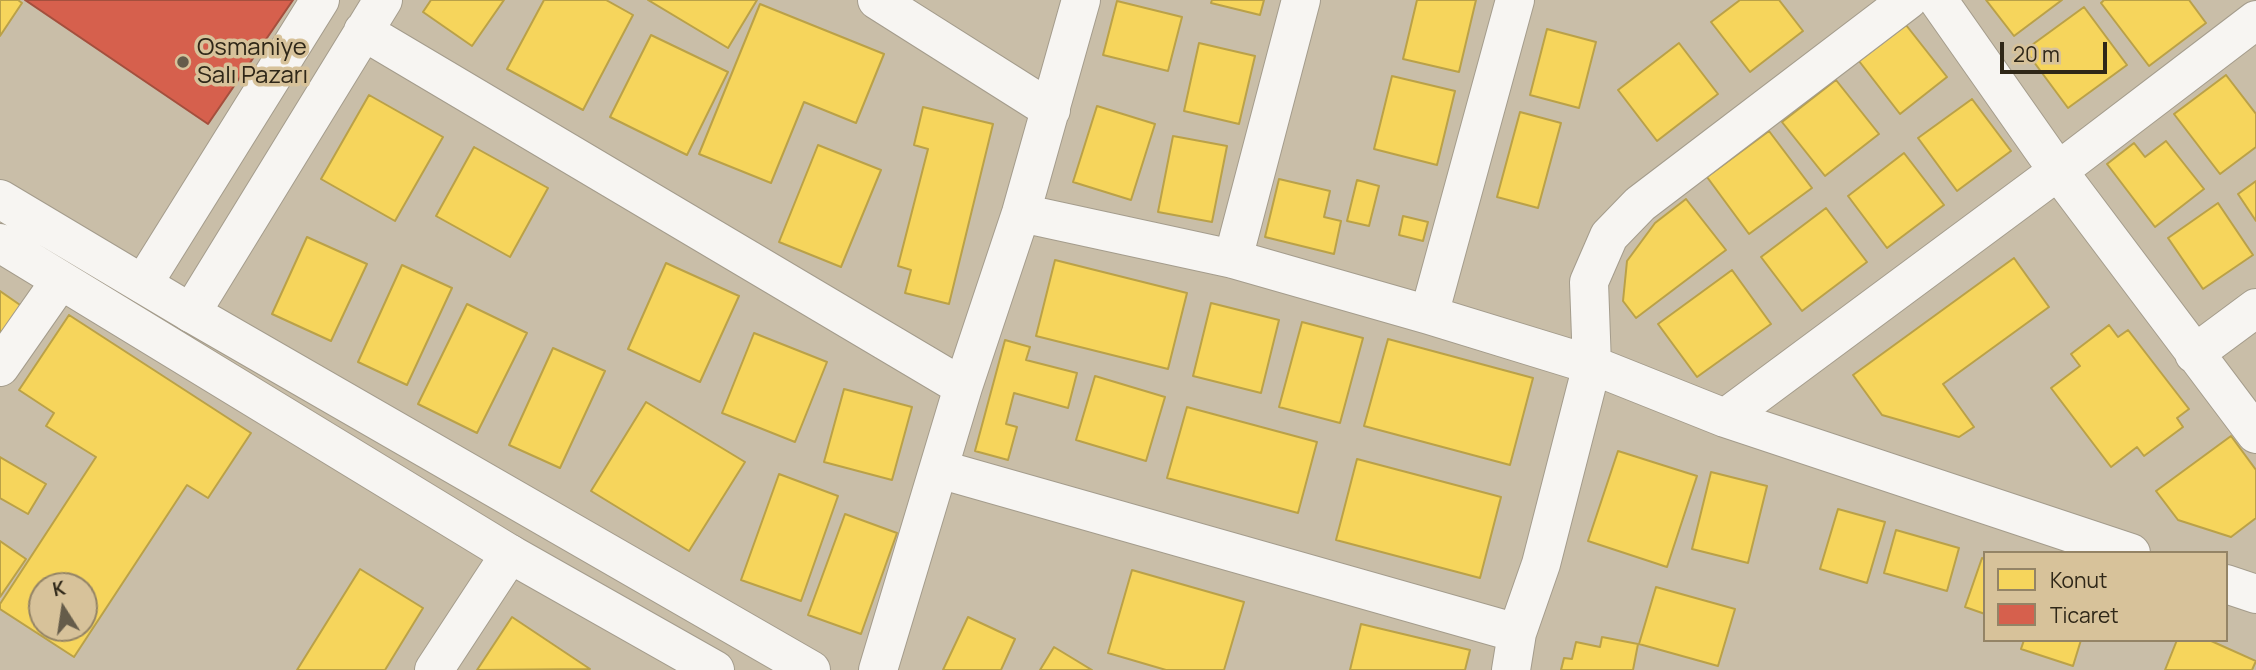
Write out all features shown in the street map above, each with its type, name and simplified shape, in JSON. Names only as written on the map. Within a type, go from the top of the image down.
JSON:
[{"type":"street","points":[[143,284],[320,0]]},
{"type":"street","points":[[877,0],[1051,110]]},
{"type":"street","points":[[878,670],[963,387],[1021,213],[1081,0]]},
{"type":"street","points":[[1233,259],[1301,0]]},
{"type":"street","points":[[1429,315],[1515,0]]},
{"type":"street","points":[[1511,670],[1517,632],[1541,564],[1592,365],[1589,282],[1609,236],[1640,204],[1908,0]]},
{"type":"street","points":[[1938,0],[2058,171],[2256,434]]},
{"type":"street","points":[[191,313],[373,15],[963,387]]},
{"type":"street","points":[[1725,418],[2256,20]]},
{"type":"street","points":[[0,199],[191,313],[811,670]]},
{"type":"street","points":[[1021,213],[1233,259],[1429,315],[1592,365],[1725,418],[2125,551]]},
{"type":"street","points":[[0,243],[510,554],[715,670]]},
{"type":"street","points":[[0,367],[60,281]]},
{"type":"street","points":[[2194,354],[2256,308]]},
{"type":"street","points":[[939,469],[1517,632]]},
{"type":"street","points":[[434,670],[510,554]]},
{"type":"street","points":[[2228,585],[2256,594]]},
{"type":"building: Konut","points":[[0,0],[18,0],[22,3],[0,36]]},
{"type":"building: Konut","points":[[431,0],[504,0],[472,46],[423,12]]},
{"type":"building: Konut","points":[[544,0],[606,0],[633,15],[583,110],[507,69]]},
{"type":"building: Konut","points":[[648,0],[757,0],[728,48]]},
{"type":"building: Konut","points":[[1212,0],[1264,0],[1260,15],[1211,3]]},
{"type":"building: Konut","points":[[1417,0],[1476,0],[1459,72],[1403,59]]},
{"type":"building: Konut","points":[[1740,0],[1779,0],[1803,31],[1750,72],[1711,22]]},
{"type":"building: Konut","points":[[1986,0],[2062,0],[2014,36]]},
{"type":"building: Konut","points":[[2104,0],[2189,0],[2206,23],[2149,66],[2101,3]]},
{"type":"building: Konut","points":[[1117,1],[1182,17],[1168,71],[1103,55]]},
{"type":"building: Konut","points":[[760,4],[884,54],[856,123],[804,102],[771,183],[699,154]]},
{"type":"building: Konut","points":[[2084,7],[2127,65],[2068,108],[2025,50]]},
{"type":"building: Konut","points":[[1906,25],[1947,77],[1900,114],[1859,61]]},
{"type":"building: Konut","points":[[1547,29],[1596,42],[1579,108],[1530,95]]},
{"type":"building: Konut","points":[[651,35],[728,72],[687,155],[610,117]]},
{"type":"building: Konut","points":[[1199,43],[1255,56],[1239,124],[1184,111]]},
{"type":"building: Konut","points":[[1679,43],[1718,94],[1657,141],[1618,90]]},
{"type":"building: Konut","points":[[2226,75],[2256,114],[2256,147],[2220,174],[2174,114]]},
{"type":"building: Konut","points":[[1392,76],[1455,91],[1437,165],[1374,149]]},
{"type":"building: Konut","points":[[1836,80],[1879,134],[1825,176],[1782,122]]},
{"type":"building: Konut","points":[[369,95],[443,137],[395,221],[321,179]]},
{"type":"building: Konut","points":[[1972,99],[2011,151],[1957,191],[1918,138]]},
{"type":"building: Konut","points":[[1097,106],[1155,124],[1131,200],[1073,182]]},
{"type":"building: Konut","points":[[923,107],[993,124],[949,304],[905,293],[911,270],[898,266],[928,149],[914,145]]},
{"type":"building: Konut","points":[[1520,112],[1561,123],[1538,208],[1497,197]]},
{"type":"building: Konut","points":[[1769,131],[1812,188],[1749,234],[1707,177]]},
{"type":"building: Konut","points":[[1173,136],[1227,146],[1212,222],[1158,212]]},
{"type":"building: Konut","points":[[2166,141],[2204,189],[2155,227],[2107,164],[2134,143],[2145,157]]},
{"type":"building: Konut","points":[[818,145],[881,170],[841,267],[779,242]]},
{"type":"building: Konut","points":[[474,147],[548,188],[510,257],[436,216]]},
{"type":"building: Konut","points":[[1904,153],[1944,205],[1887,248],[1848,196]]},
{"type":"building: Konut","points":[[1279,179],[1330,191],[1324,217],[1341,221],[1334,254],[1265,237]]},
{"type":"building: Konut","points":[[1357,180],[1379,186],[1369,226],[1347,221]]},
{"type":"building: Konut","points":[[2256,181],[2256,221],[2238,194]]},
{"type":"building: Konut","points":[[1686,199],[1726,250],[1636,318],[1623,301],[1627,261],[1655,223]]},
{"type":"building: Konut","points":[[2218,203],[2253,255],[2203,289],[2168,238]]},
{"type":"building: Konut","points":[[1826,208],[1867,262],[1802,311],[1761,257]]},
{"type":"building: Konut","points":[[1403,216],[1428,222],[1423,241],[1399,235]]},
{"type":"building: Konut","points":[[307,237],[367,264],[331,341],[272,314]]},
{"type":"building: Konut","points":[[2014,258],[2049,307],[1943,384],[1974,427],[1959,437],[1882,415],[1853,375]]},
{"type":"building: Konut","points":[[1055,260],[1187,293],[1168,369],[1036,336]]},
{"type":"building: Konut","points":[[666,263],[739,296],[700,382],[628,349]]},
{"type":"building: Konut","points":[[402,265],[452,288],[407,385],[358,362]]},
{"type":"building: Konut","points":[[1732,270],[1771,324],[1697,377],[1658,324]]},
{"type":"building: Konut","points":[[0,291],[23,307],[0,340]]},
{"type":"building: Konut","points":[[1211,303],[1279,320],[1261,393],[1193,376]]},
{"type":"building: Konut","points":[[467,304],[527,333],[477,433],[418,404]]},
{"type":"building: Konut","points":[[69,315],[251,433],[208,498],[187,485],[98,620],[98,572],[28,572],[28,627],[0,609],[0,604],[96,457],[46,426],[54,413],[19,390]]},
{"type":"building: Konut","points":[[1302,322],[1363,338],[1340,423],[1279,407]]},
{"type":"building: Konut","points":[[2109,325],[2118,337],[2128,330],[2189,409],[2177,418],[2183,427],[2144,456],[2137,447],[2111,467],[2051,388],[2080,366],[2071,354]]},
{"type":"building: Konut","points":[[754,333],[827,362],[795,442],[722,413]]},
{"type":"building: Konut","points":[[1388,339],[1533,378],[1510,465],[1364,426]]},
{"type":"building: Konut","points":[[1005,340],[1030,347],[1026,360],[1077,373],[1068,408],[1014,393],[1006,424],[1017,427],[1008,460],[975,451]]},
{"type":"building: Konut","points":[[553,348],[605,371],[560,468],[509,445]]},
{"type":"building: Konut","points":[[1095,376],[1165,397],[1146,461],[1076,440]]},
{"type":"building: Konut","points":[[844,389],[912,407],[892,480],[824,462]]},
{"type":"building: Konut","points":[[646,402],[745,462],[689,551],[591,491]]},
{"type":"building: Konut","points":[[1187,407],[1317,442],[1298,513],[1167,478]]},
{"type":"building: Konut","points":[[2231,436],[2256,470],[2256,518],[2231,537],[2178,520],[2156,491]]},
{"type":"building: Konut","points":[[1618,451],[1697,476],[1667,567],[1588,541]]},
{"type":"building: Konut","points":[[0,457],[46,484],[28,514],[0,498]]},
{"type":"building: Konut","points":[[1357,459],[1501,497],[1480,578],[1336,540]]},
{"type":"building: Konut","points":[[1711,472],[1767,486],[1748,563],[1692,549]]},
{"type":"building: Konut","points":[[779,474],[838,496],[801,601],[741,580]]},
{"type":"building: Konut","points":[[1838,509],[1885,522],[1867,583],[1820,569]]},
{"type":"building: Konut","points":[[845,514],[897,533],[861,634],[808,615]]},
{"type":"building: Konut","points":[[1896,530],[1959,548],[1947,591],[1884,573]]},
{"type":"building: Konut","points":[[0,541],[26,559],[0,597]]},
{"type":"building: Konut","points":[[1982,558],[1983,558],[1983,613],[1965,607]]},
{"type":"building: Konut","points":[[360,569],[423,608],[385,670],[297,670]]},
{"type":"building: Konut","points":[[1132,570],[1244,602],[1224,670],[1166,670],[1108,653]]},
{"type":"building: Konut","points":[[1656,587],[1735,609],[1718,666],[1639,644]]},
{"type":"building: Konut","points":[[512,617],[590,669],[477,670]]},
{"type":"building: Konut","points":[[968,617],[1015,639],[1001,670],[943,670]]},
{"type":"building: Konut","points":[[1361,624],[1470,650],[1465,670],[1350,670]]},
{"type":"building: Konut","points":[[1602,637],[1638,644],[1633,670],[1561,670],[1564,658],[1572,659],[1576,642],[1600,647]]},
{"type":"building: Konut","points":[[51,642],[84,642],[74,657]]},
{"type":"building: Konut","points":[[2023,642],[2080,642],[2073,666],[2021,649]]},
{"type":"building: Konut","points":[[2176,642],[2213,642],[2256,661],[2252,670],[2165,670]]},
{"type":"building: Konut","points":[[1054,647],[1092,670],[1040,670]]},
{"type":"building: Ticaret","name":"Osmaniye Salı Pazarı","points":[[25,0],[293,0],[208,124]]},
{"type":"place","name":"Osmaniye Salı Pazarı","points":[[183,62]]}]
